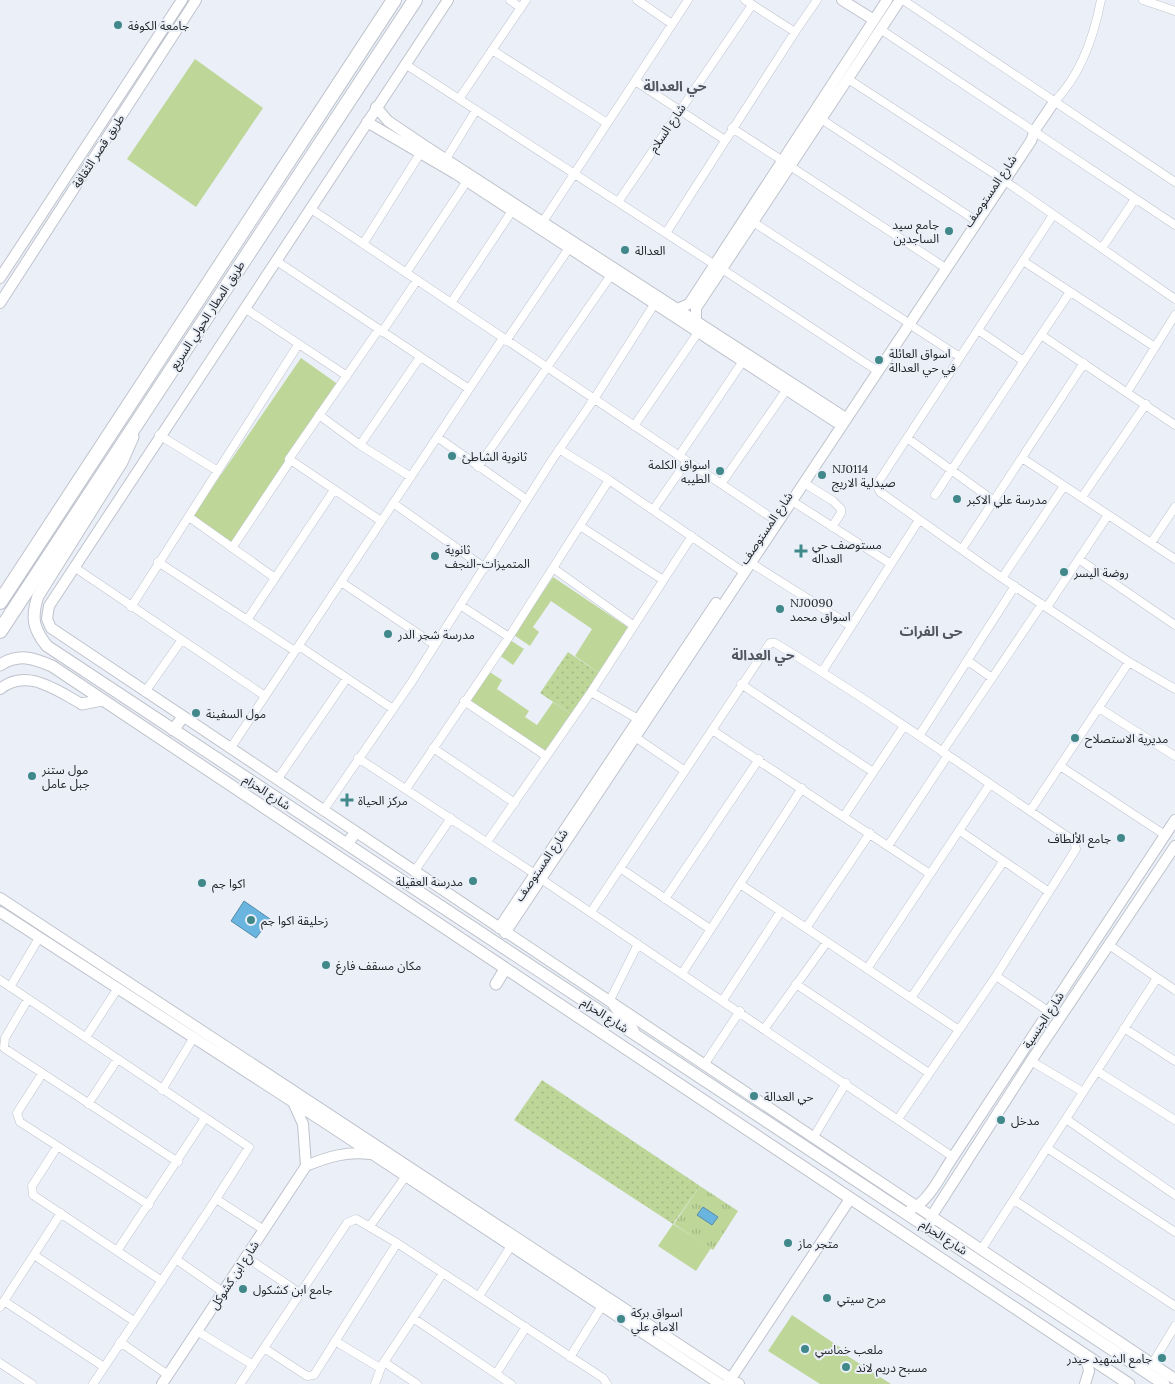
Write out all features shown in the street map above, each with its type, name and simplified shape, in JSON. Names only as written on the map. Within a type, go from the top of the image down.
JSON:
[{"type":"highway","name":"طريق المطار الحولي السريع","points":[[0,602],[394,0]]},
{"type":"highway","name":"طريق المطار الحولي السريع","points":[[0,631],[415,0]]},
{"type":"highway","points":[[335,90],[339,98],[350,99]]},
{"type":"highway","points":[[322,110],[331,110],[336,120]]},
{"type":"main road","name":"شارع الحزام","points":[[144,410],[122,462],[38,596],[32,620],[37,635],[47,646],[774,1127],[936,1232],[979,1254],[1150,1368],[1164,1384]]},
{"type":"main road","name":"شارع الحزام","points":[[0,665],[21,656],[52,666],[1129,1384]]},
{"type":"main road","points":[[82,704],[102,700]]},
{"type":"main road","points":[[174,730],[182,717]]},
{"type":"main road","points":[[347,844],[355,832]]},
{"type":"main road","points":[[403,901],[410,901],[413,898],[414,891],[412,888]]},
{"type":"main road","points":[[429,918],[425,912],[426,907],[437,904]]},
{"type":"main road","points":[[496,984],[505,969]]},
{"type":"main road","points":[[611,1003],[641,1039]]},
{"type":"main road","points":[[740,1126],[748,1124],[751,1120],[752,1115],[748,1110]]},
{"type":"main road","points":[[766,1143],[763,1139],[764,1130],[774,1127]]},
{"type":"street","name":"طريق قصر الثقافة","points":[[3,274],[182,0]]},
{"type":"street","name":"طريق قصر الثقافة","points":[[0,303],[196,0]]},
{"type":"street","points":[[448,0],[376,107],[278,262],[159,435],[49,606],[47,618],[51,628],[931,1216],[979,1254],[1157,978]]},
{"type":"street","points":[[510,0],[521,8]]},
{"type":"street","points":[[459,99],[526,0]]},
{"type":"street","points":[[636,0],[672,24]]},
{"type":"street","points":[[542,222],[688,0]]},
{"type":"street","points":[[666,233],[732,128],[817,0]]},
{"type":"street","points":[[842,0],[874,20]]},
{"type":"street","points":[[719,267],[753,222],[787,164],[821,119],[874,20],[887,0]]},
{"type":"street","points":[[696,321],[693,306],[843,76],[901,0],[1175,182]]},
{"type":"street","points":[[1054,102],[1063,93],[1080,64],[1092,34],[1101,0]]},
{"type":"street","points":[[1144,0],[1175,11]]},
{"type":"street","points":[[748,2],[795,32]]},
{"type":"street","name":"شارع السلام","points":[[618,202],[748,2]]},
{"type":"street","points":[[880,29],[1035,130],[1175,225]]},
{"type":"street","points":[[492,50],[607,123]]},
{"type":"street","points":[[406,64],[873,368]]},
{"type":"street","points":[[843,76],[1002,179],[1175,299]]},
{"type":"street","points":[[635,81],[725,140]]},
{"type":"street","name":"شارع المستوصف","points":[[502,931],[606,774],[638,719],[792,501],[885,355],[1002,179],[1026,137],[1035,130],[1054,102]]},
{"type":"street","points":[[376,107],[385,125],[421,152],[458,171],[542,222],[655,303],[743,360],[789,386]]},
{"type":"street","points":[[446,159],[476,110]]},
{"type":"street","points":[[821,119],[972,218]]},
{"type":"street","points":[[367,122],[385,125],[446,159],[467,181],[512,211],[569,248],[696,321],[789,386],[839,418]]},
{"type":"street","points":[[732,128],[941,265]]},
{"type":"street","points":[[363,244],[421,152]]},
{"type":"street","name":"شارع المستوصف","points":[[924,297],[941,265],[972,218],[1002,179]]},
{"type":"street","points":[[406,273],[467,181]]},
{"type":"street","points":[[1102,248],[1135,199]]},
{"type":"street","points":[[311,209],[772,518]]},
{"type":"street","points":[[451,303],[512,211]]},
{"type":"street","points":[[1053,215],[879,480],[877,486],[880,492],[1002,578],[1129,662],[1175,689]]},
{"type":"street","points":[[753,222],[960,357]]},
{"type":"street","points":[[23,242],[26,248],[35,250]]},
{"type":"street","points":[[230,749],[469,389],[569,248]]},
{"type":"street","points":[[1023,261],[1155,347]]},
{"type":"street","points":[[278,262],[469,389]]},
{"type":"street","points":[[3,274],[14,268],[18,276]]},
{"type":"street","points":[[478,467],[613,272]]},
{"type":"street","points":[[232,548],[290,461],[288,459],[417,280]]},
{"type":"street","points":[[935,495],[953,470],[1022,360],[1070,292]]},
{"type":"street","points":[[324,811],[435,645],[559,449],[594,399],[655,303]]},
{"type":"street","points":[[677,309],[693,306]]},
{"type":"street","points":[[246,310],[347,376]]},
{"type":"street","points":[[1128,391],[1175,315]]},
{"type":"street","points":[[978,330],[1022,360]]},
{"type":"street","points":[[634,426],[699,331]]},
{"type":"street","points":[[1041,334],[1174,422]]},
{"type":"street","points":[[131,607],[298,345]]},
{"type":"street","name":"شارع المستوصف","points":[[606,774],[636,737],[772,518],[873,368],[885,355]]},
{"type":"street","points":[[360,445],[420,357]]},
{"type":"street","points":[[679,456],[743,360]]},
{"type":"street","points":[[962,549],[1084,363]]},
{"type":"street","points":[[721,484],[789,386]]},
{"type":"street","points":[[1082,497],[1146,404]]},
{"type":"street","points":[[319,416],[360,445],[411,477]]},
{"type":"street","points":[[159,435],[218,470]]},
{"type":"street","points":[[437,437],[527,500]]},
{"type":"street","points":[[907,438],[994,501]]},
{"type":"street","points":[[559,449],[609,480],[739,569]]},
{"type":"street","points":[[1022,458],[1175,559]]},
{"type":"street","points":[[290,461],[381,521]]},
{"type":"street","points":[[653,510],[687,461]]},
{"type":"street","points":[[406,789],[509,637],[609,480]]},
{"type":"street","points":[[804,482],[833,501],[841,509],[841,513],[832,527]]},
{"type":"street","points":[[1002,578],[1064,486]]},
{"type":"street","points":[[247,620],[334,490]]},
{"type":"street","points":[[792,501],[891,564]]},
{"type":"street","points":[[393,503],[485,568]]},
{"type":"street","points":[[1151,543],[1175,507]]},
{"type":"street","points":[[888,846],[992,678],[1080,560],[1108,515]]},
{"type":"street","points":[[189,517],[275,578]]},
{"type":"street","points":[[822,672],[919,520]]},
{"type":"street","points":[[580,526],[664,580]]},
{"type":"street","points":[[487,842],[591,692],[692,536]]},
{"type":"street","points":[[1080,560],[1175,625]]},
{"type":"street","points":[[158,562],[247,620],[347,678],[393,709]]},
{"type":"street","points":[[750,563],[851,626]]},
{"type":"street","points":[[74,567],[180,641],[265,696]]},
{"type":"street","points":[[553,568],[634,626]]},
{"type":"street","points":[[341,582],[435,645]]},
{"type":"street","points":[[919,736],[1016,586]]},
{"type":"street","points":[[460,605],[509,637]]},
{"type":"street","points":[[145,692],[180,641]]},
{"type":"street","points":[[591,912],[770,643],[775,644],[822,672],[945,753],[1030,811],[1076,845],[1076,849],[996,976],[898,1119]]},
{"type":"street","points":[[968,661],[992,678]]},
{"type":"street","points":[[1030,811],[1129,662]]},
{"type":"street","points":[[277,780],[347,678]]},
{"type":"street","points":[[0,689],[14,681],[32,680],[82,704]]},
{"type":"street","points":[[741,684],[874,772]]},
{"type":"street","points":[[591,692],[638,719]]},
{"type":"street","points":[[464,701],[546,756]]},
{"type":"street","points":[[1098,708],[1175,756]]},
{"type":"street","points":[[844,816],[904,726]]},
{"type":"street","points":[[712,730],[930,874]]},
{"type":"street","points":[[636,737],[685,771]]},
{"type":"street","points":[[433,748],[515,803]]},
{"type":"street","points":[[358,758],[683,972],[952,1157]]},
{"type":"street","points":[[666,899],[758,759]]},
{"type":"street","points":[[1060,766],[1165,835]]},
{"type":"street","points":[[867,969],[990,784]]},
{"type":"street","points":[[683,972],[802,788]]},
{"type":"street","points":[[414,872],[451,818]]},
{"type":"street","name":"شارع الجنسية","points":[[917,1207],[1175,820]]},
{"type":"street","points":[[960,831],[1049,892]]},
{"type":"street","points":[[806,928],[870,833]]},
{"type":"street","name":"شارع الجنسية","points":[[931,1216],[1031,1061],[1175,846]]},
{"type":"street","points":[[1153,853],[1165,862]]},
{"type":"street","points":[[911,998],[1004,862]]},
{"type":"street","points":[[1143,866],[1155,876]]},
{"type":"street","points":[[620,868],[710,929]]},
{"type":"street","points":[[740,884],[959,1030]]},
{"type":"street","points":[[0,898],[158,1009],[733,1382],[850,1199]]},
{"type":"street","points":[[723,1000],[781,911]]},
{"type":"street","points":[[0,912],[118,988],[158,1009],[194,1037],[406,1176],[470,1213],[511,1246],[720,1384]]},
{"type":"street","points":[[10,987],[39,938]]},
{"type":"street","points":[[765,1028],[828,942]]},
{"type":"street","points":[[611,1003],[638,944]]},
{"type":"street","points":[[1109,945],[1175,990]]},
{"type":"street","points":[[996,976],[1048,1011]]},
{"type":"street","points":[[0,980],[249,1147],[177,1260],[93,1384]]},
{"type":"street","points":[[796,984],[929,1074]]},
{"type":"street","points":[[86,1037],[118,988]]},
{"type":"street","points":[[28,999],[5,1038],[4,1048],[178,1162]]},
{"type":"street","points":[[704,1065],[740,1011]]},
{"type":"street","points":[[1124,1028],[1175,1060]]},
{"type":"street","points":[[162,1090],[194,1037]]},
{"type":"street","points":[[88,1104],[117,1060]]},
{"type":"street","points":[[1031,1061],[1083,1092]]},
{"type":"street","points":[[1097,1071],[1175,1120]]},
{"type":"street","points":[[42,1074],[17,1114],[17,1119],[57,1147],[149,1204]]},
{"type":"street","points":[[813,1138],[846,1083]]},
{"type":"street","points":[[292,1101],[303,1124],[306,1166],[321,1159],[349,1153],[373,1154]]},
{"type":"street","points":[[117,1251],[206,1118]]},
{"type":"street","points":[[1066,1119],[1175,1195]]},
{"type":"street","points":[[57,1147],[31,1190],[33,1195],[162,1281]]},
{"type":"street","points":[[1047,1148],[1173,1228]]},
{"type":"street","name":"شارع ابن كشوكل","points":[[165,1380],[306,1166]]},
{"type":"street","points":[[370,1226],[406,1176]]},
{"type":"street","points":[[216,1198],[264,1230]]},
{"type":"street","points":[[1014,1200],[1175,1306]]},
{"type":"street","points":[[904,1211],[917,1207]]},
{"type":"street","points":[[62,1213],[2,1304],[104,1367]]},
{"type":"street","points":[[931,1216],[936,1232]]},
{"type":"street","points":[[241,1384],[349,1221],[358,1219],[603,1378],[607,1384]]},
{"type":"street","points":[[264,1348],[311,1377],[396,1243]]},
{"type":"street","points":[[479,1296],[511,1246]]},
{"type":"street","points":[[34,1255],[134,1321]]},
{"type":"street","points":[[246,1257],[300,1293]]},
{"type":"street","points":[[177,1260],[223,1292]]},
{"type":"street","points":[[375,1384],[382,1365],[443,1273]]},
{"type":"street","points":[[570,1357],[602,1306]]},
{"type":"street","points":[[413,1318],[511,1384]]},
{"type":"street","points":[[1175,1326],[1150,1368],[1175,1379]]},
{"type":"street","points":[[496,1374],[526,1327]]},
{"type":"street","points":[[197,1331],[253,1366]]},
{"type":"street","points":[[335,1341],[417,1384]]},
{"type":"street","points":[[120,1342],[165,1380]]},
{"type":"street","points":[[1085,1384],[1089,1371],[1086,1356]]},
{"type":"street","points":[[0,1363],[32,1384]]},
{"type":"green space","points":[[195,59],[263,108],[196,207],[127,159]]},
{"type":"green space","points":[[301,358],[339,385],[231,544],[192,517]]},
{"type":"green space","points":[[553,577],[629,628],[599,673],[575,656],[592,629],[551,601],[533,627],[539,632],[530,646],[514,635]]},
{"type":"green space","points":[[510,640],[524,649],[513,665],[499,655]]},
{"type":"green space","points":[[568,652],[599,673],[571,714],[540,693]]},
{"type":"green space","points":[[488,671],[502,680],[497,689],[529,711],[525,717],[537,725],[553,702],[571,714],[546,752],[469,700]]},
{"type":"green space","points":[[542,1080],[700,1186],[673,1224],[514,1120]]},
{"type":"green space","points":[[700,1186],[738,1211],[713,1250],[674,1224]]},
{"type":"green space","points":[[673,1224],[711,1248],[696,1271],[658,1246]]},
{"type":"green space","name":"ملعب خماسي","points":[[792,1315],[841,1348],[840,1351],[891,1384],[820,1384],[768,1351]]},
{"type":"water","name":"زحليقة اكوا جم","points":[[244,901],[270,919],[256,938],[231,921]]},
{"type":"water","points":[[703,1207],[718,1217],[712,1225],[697,1215]]},
{"type":"place","name":"جامعة الكوفة","points":[[118,25]]},
{"type":"place","name":"جامع سيد الساجدين","points":[[949,231]]},
{"type":"place","name":"العدالة","points":[[625,250]]},
{"type":"place","name":"اسواق العائلة في حي العدالة","points":[[879,360]]},
{"type":"place","name":"ثانوية الشاطئ","points":[[452,456]]},
{"type":"place","name":"اسواق الكلمة الطيبه","points":[[720,471]]},
{"type":"place","name":"NJ0114 صيدلية الاريج","points":[[822,475]]},
{"type":"place","name":"مدرسة علي الاكبر","points":[[957,499]]},
{"type":"place","name":"مستوصف حي العداله","points":[[801,551]]},
{"type":"place","name":"ثانوية المتميزات-النجف","points":[[435,556]]},
{"type":"place","name":"روضة اليسر","points":[[1064,572]]},
{"type":"place","name":"NJ0090 اسواق محمد","points":[[780,609]]},
{"type":"place","name":"مدرسة شجر الدر","points":[[388,634]]},
{"type":"place","name":"مول السفينة","points":[[196,713]]},
{"type":"place","name":"مديرية الاستصلاح","points":[[1075,738]]},
{"type":"place","name":"مول ستنر جبل عامل","points":[[32,776]]},
{"type":"place","name":"مركز الحياة","points":[[347,800]]},
{"type":"place","name":"جامع الألطاف","points":[[1121,838]]},
{"type":"place","name":"مدرسة العقيلة","points":[[473,881]]},
{"type":"place","name":"اكوا جم","points":[[202,883]]},
{"type":"place","name":"زحليقة اكوا جم","points":[[251,920]]},
{"type":"place","name":"مكان مسقف فارغ","points":[[326,965]]},
{"type":"place","name":"حي العدالة","points":[[754,1096]]},
{"type":"place","name":"مدخل","points":[[1001,1120]]},
{"type":"place","name":"متجر ماز","points":[[788,1243]]},
{"type":"place","name":"جامع ابن كشكول","points":[[243,1289]]},
{"type":"place","name":"مرح سيتي","points":[[827,1298]]},
{"type":"place","name":"اسواق بركة الامام علي","points":[[621,1319]]},
{"type":"place","name":"ملعب خماسي","points":[[805,1349]]},
{"type":"place","name":"جامع الشهيد حيدر","points":[[1162,1358]]},
{"type":"place","name":"مسبح دريم لاند","points":[[846,1367]]},
{"type":"district","name":"حي العدالة","points":[[675,86]]},
{"type":"district","name":"حی الفرات","points":[[931,631]]},
{"type":"district","name":"حي العدالة","points":[[763,655]]}]
